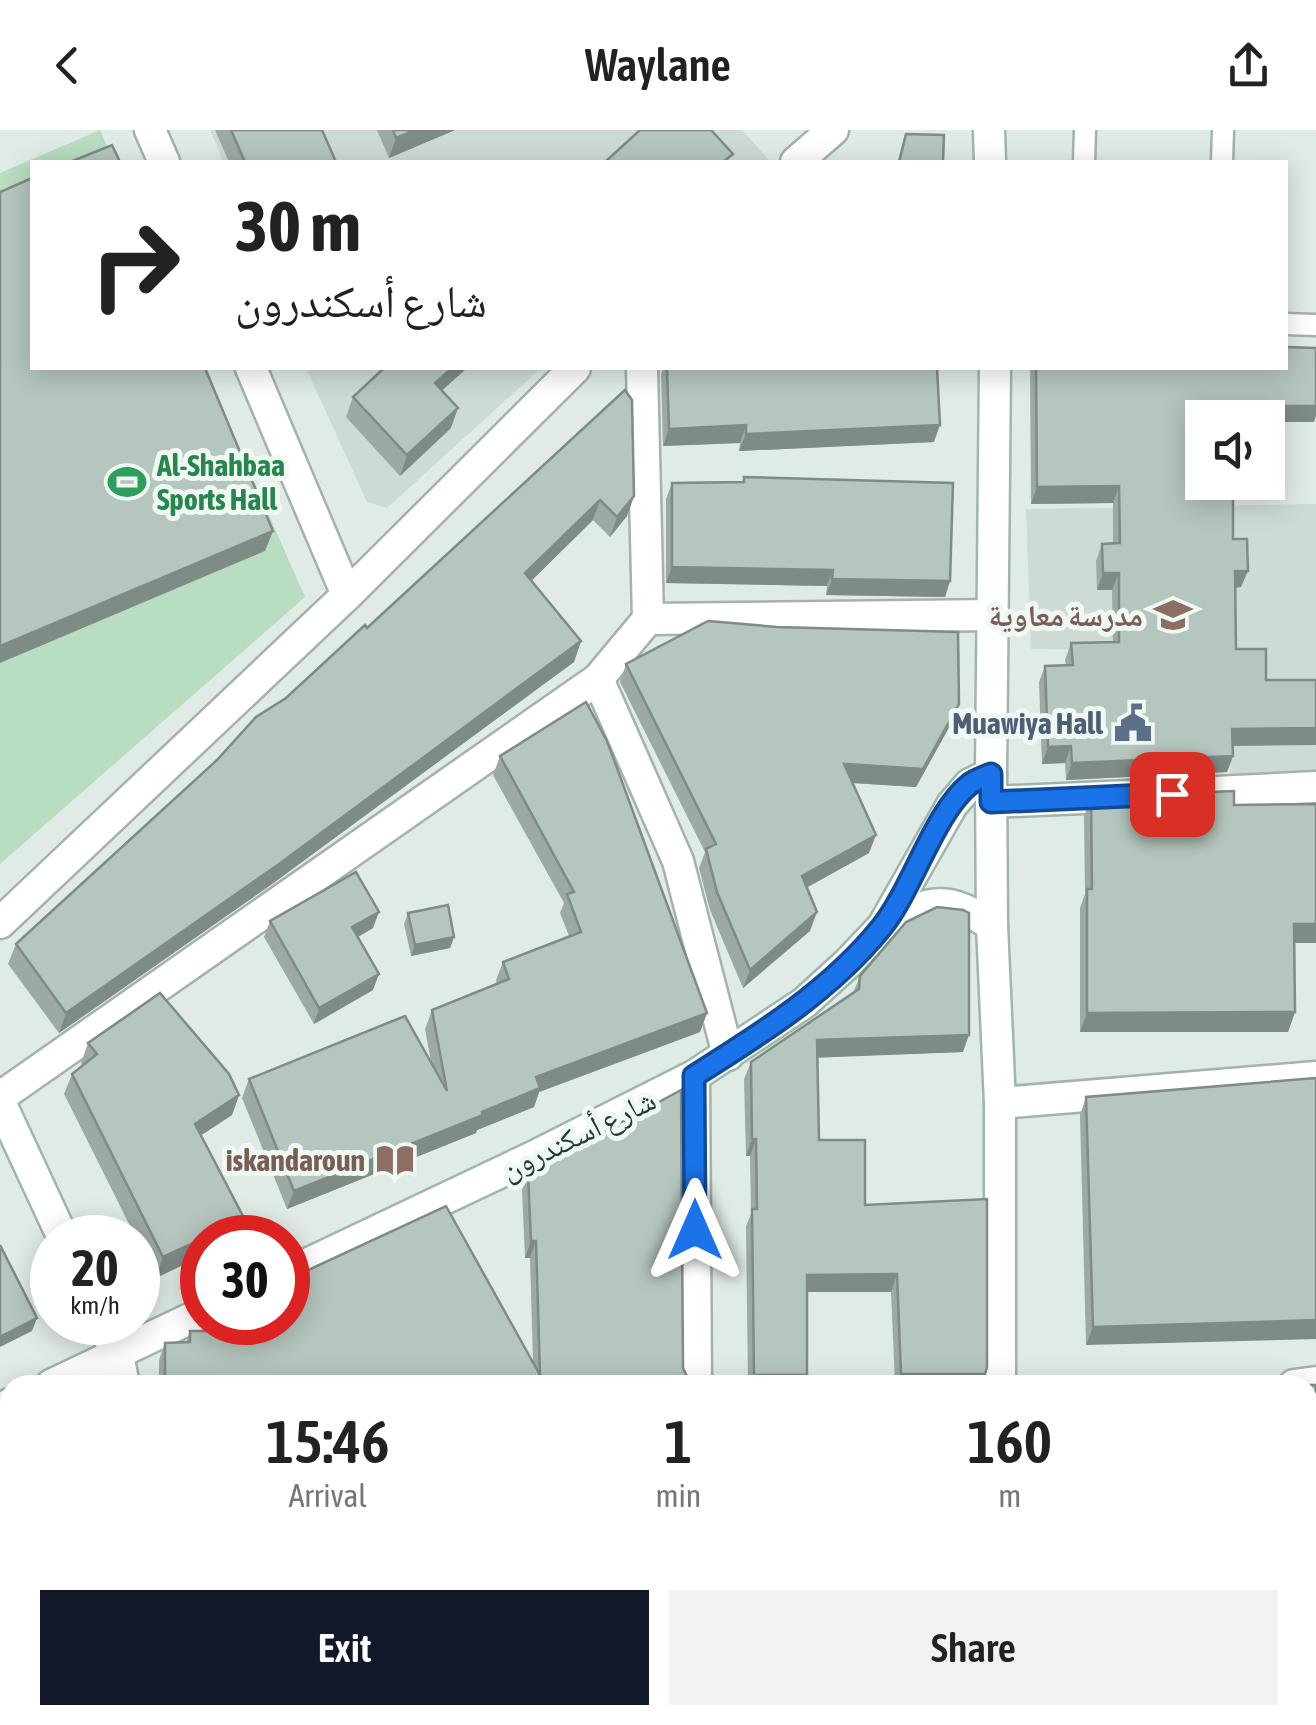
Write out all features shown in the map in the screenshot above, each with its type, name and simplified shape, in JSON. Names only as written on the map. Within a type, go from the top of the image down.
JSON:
[{"type":"street","points":[[150,130],[163,160]]},
{"type":"street","points":[[798,160],[833,130]]},
{"type":"street","points":[[989,130],[990,160]]},
{"type":"street","points":[[251,370],[347,595]]},
{"type":"street","points":[[0,923],[347,595],[573,370]]},
{"type":"street","points":[[53,1215],[0,1099],[598,679],[648,619],[642,370]]},
{"type":"street","points":[[996,370],[991,788],[1000,1103],[1000,1375]]},
{"type":"street","points":[[648,619],[994,615]]},
{"type":"street","points":[[598,679],[678,861],[728,1055]]},
{"type":"street","name":"شارع أسكندرون","points":[[310,1263],[539,1154],[728,1055],[804,1002],[848,964],[883,926],[952,805],[970,784],[991,788]]},
{"type":"street","points":[[991,788],[1316,787]]},
{"type":"street","points":[[883,926],[912,908],[940,902],[969,909],[992,926]]},
{"type":"street","points":[[694,1076],[696,1375]]},
{"type":"street","points":[[1000,1103],[1316,1077]]},
{"type":"street","points":[[72,1375],[180,1324]]},
{"type":"street","points":[[113,1345],[122,1375]]},
{"type":"lane","points":[[1084,160],[1085,130]]},
{"type":"lane","points":[[1222,160],[1223,130]]},
{"type":"lane","points":[[1288,324],[1316,325]]},
{"type":"shaded area","points":[[210,130],[742,130],[769,160],[222,160]]},
{"type":"shaded area","points":[[307,370],[539,370],[387,508],[367,502]]},
{"type":"shaded area","name":"مدرسة معاوية","points":[[1316,504],[1316,777],[1230,781],[1228,652],[1031,649],[1026,509]]},
{"type":"green space","name":"Al-Shahbaa Sports Hall","points":[[100,130],[113,160],[30,160]]},
{"type":"green space","name":"Al-Shahbaa Sports Hall","points":[[30,160],[30,370],[205,370],[305,597],[0,864],[0,173]]},
{"type":"building","points":[[231,130],[322,130],[335,160],[244,160]]},
{"type":"building","points":[[393,130],[415,130],[396,138]]},
{"type":"building","points":[[640,130],[711,130],[733,154],[726,160],[607,160]]},
{"type":"building","points":[[906,134],[944,135],[943,160],[900,160]]},
{"type":"building","points":[[112,145],[119,160],[75,160]]},
{"type":"building","name":"Al-Shahbaa Sports Hall","points":[[30,179],[30,370],[206,370],[273,531],[0,646],[0,192]]},
{"type":"building","points":[[1288,347],[1316,348],[1316,406],[1285,406],[1285,400],[1185,400],[1185,500],[1233,500],[1233,539],[1247,539],[1248,571],[1235,571],[1236,649],[1266,649],[1266,680],[1316,680],[1316,728],[1232,729],[1233,756],[1072,763],[1071,746],[1048,747],[1045,666],[1073,665],[1071,643],[1119,642],[1119,573],[1103,573],[1102,544],[1120,543],[1119,486],[1037,487],[1036,370],[1288,370]]},
{"type":"building","points":[[382,370],[450,370],[435,383],[458,408],[407,455],[353,397]]},
{"type":"building","points":[[667,370],[937,370],[940,425],[746,434],[746,425],[669,429]]},
{"type":"building","points":[[625,390],[632,400],[634,496],[617,517],[600,500],[525,573],[581,641],[279,864],[66,1013],[16,944],[217,760],[256,717],[286,698],[365,625],[367,628]]},
{"type":"building","points":[[744,477],[953,483],[950,581],[832,579],[833,570],[672,567],[672,483],[744,482]]},
{"type":"building","points":[[708,621],[958,632],[959,704],[923,769],[844,764],[876,835],[802,876],[817,912],[750,970],[717,892],[706,849],[716,844],[626,664]]},
{"type":"building","points":[[586,702],[607,741],[707,1013],[536,1077],[540,1088],[482,1112],[483,1115],[294,1191],[249,1079],[405,1016],[447,1091],[432,1010],[509,979],[503,962],[581,932],[567,894],[574,892],[500,756]]},
{"type":"building","points":[[1234,791],[1234,805],[1316,804],[1316,924],[1294,924],[1295,1012],[1087,1013],[1091,797]]},
{"type":"building","points":[[356,872],[379,912],[352,927],[379,974],[319,1008],[270,921]]},
{"type":"building","points":[[448,905],[454,937],[415,945],[408,913]]},
{"type":"building","points":[[937,907],[969,913],[969,1035],[817,1040],[819,1140],[865,1140],[865,1205],[987,1199],[985,1374],[901,1374],[897,1274],[807,1275],[807,1375],[754,1375],[752,1209],[757,1209],[751,1062],[859,989],[860,976],[906,922]]},
{"type":"building","points":[[160,993],[229,1074],[239,1095],[195,1124],[242,1215],[180,1215],[180,1249],[163,1257],[160,1215],[142,1215],[72,1074],[97,1054],[88,1043]]},
{"type":"building","points":[[1316,1078],[1316,1320],[1093,1327],[1086,1097]]},
{"type":"building","points":[[681,1090],[683,1368],[686,1375],[540,1375],[536,1241],[531,1241],[528,1173]]},
{"type":"building","points":[[446,1206],[540,1375],[165,1375],[165,1343],[310,1345],[310,1269]]},
{"type":"building","points":[[0,1245],[30,1304],[30,1322],[0,1337]]},
{"type":"place","name":"Al-Shahbaa Sports Hall","points":[[127,482]]},
{"type":"place","name":"مدرسة معاوية","points":[[1173,615]]},
{"type":"place","name":"Muawiya Hall","points":[[1133,723]]},
{"type":"place","name":"iskandaroun","points":[[395,1160]]},
{"type":"route","points":[[695,1230],[694,1076],[804,1002],[848,964],[883,926],[952,805],[970,784],[991,774],[991,802],[1172,794]]}]
